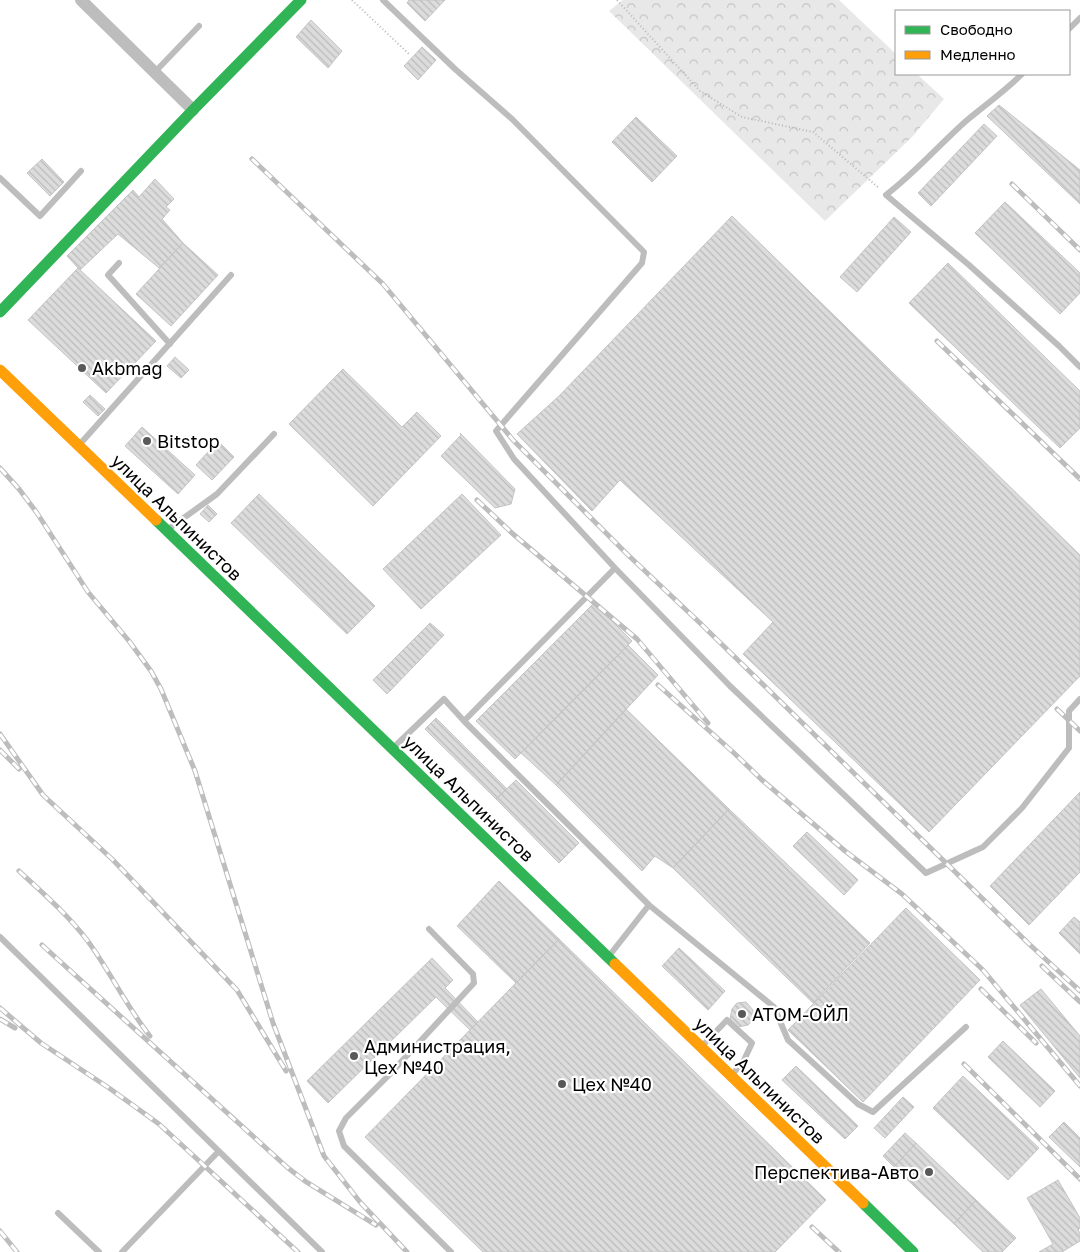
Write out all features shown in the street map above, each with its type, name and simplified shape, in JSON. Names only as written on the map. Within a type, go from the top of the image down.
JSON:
[{"type":"main road","points":[[0,312],[300,0]]},
{"type":"main road","name":"улица Альпинистов","points":[[0,370],[913,1252]]},
{"type":"street","points":[[80,0],[193,110]]},
{"type":"lane","points":[[383,0],[455,69],[512,119],[644,252],[642,263],[496,431],[514,459],[614,568],[730,686],[926,872],[983,847],[1022,808],[1069,748],[1069,711],[1080,699]]},
{"type":"lane","points":[[1070,28],[1080,18]]},
{"type":"lane","points":[[154,73],[199,26]]},
{"type":"lane","points":[[1021,75],[966,121],[903,182],[886,195],[969,265],[1080,367]]},
{"type":"lane","points":[[0,178],[40,216],[81,171]]},
{"type":"lane","points":[[118,263],[108,275],[170,344]]},
{"type":"lane","points":[[79,446],[231,275]]},
{"type":"lane","points":[[166,530],[217,494],[274,434]]},
{"type":"lane","points":[[464,721],[614,568]]},
{"type":"lane","points":[[392,749],[444,699],[649,905],[774,1008],[788,1040],[858,1104],[873,1112],[966,1026]]},
{"type":"lane","points":[[608,957],[649,905]]},
{"type":"lane","points":[[429,929],[473,974],[474,983],[389,1075],[346,1118],[339,1131],[344,1146],[451,1252]]},
{"type":"lane","points":[[0,937],[322,1252]]},
{"type":"lane","points":[[701,1047],[727,1020],[752,1043],[744,1060],[731,1076]]},
{"type":"lane","points":[[122,1252],[218,1152]]},
{"type":"lane","points":[[58,1213],[99,1252]]},
{"type":"path","points":[[352,0],[410,55]]},
{"type":"path","points":[[617,0],[700,91],[742,117],[813,132],[886,195]]},
{"type":"green space","points":[[623,0],[839,0],[895,53],[895,75],[918,75],[944,99],[913,136],[825,221],[609,11]]},
{"type":"building","points":[[409,0],[445,0],[425,21],[407,3]]},
{"type":"building","points":[[311,20],[342,51],[328,68],[296,37]]},
{"type":"building","points":[[422,47],[436,60],[418,80],[404,66]]},
{"type":"building","points":[[999,105],[1080,170],[1080,204],[987,116]]},
{"type":"building","points":[[636,117],[677,156],[652,182],[612,142]]},
{"type":"building","points":[[984,124],[997,136],[931,206],[918,193]]},
{"type":"building","points":[[42,159],[64,182],[50,196],[27,173]]},
{"type":"building","points":[[155,179],[174,199],[166,207],[170,210],[162,219],[183,243],[159,268],[118,234],[80,270],[67,256],[133,190],[139,197]]},
{"type":"building","points":[[1005,202],[1080,273],[1080,293],[1060,314],[975,233]]},
{"type":"building","points":[[732,216],[1080,555],[1080,676],[929,832],[743,654],[773,622],[620,480],[592,511],[517,434],[559,396]]},
{"type":"building","points":[[894,217],[911,232],[857,292],[840,277]]},
{"type":"building","points":[[183,243],[218,275],[171,326],[136,294]]},
{"type":"building","points":[[948,263],[1080,391],[1080,428],[1060,448],[909,303]]},
{"type":"building","points":[[78,268],[156,341],[106,393],[28,320]]},
{"type":"building","points":[[175,357],[189,370],[181,378],[167,366]]},
{"type":"building","points":[[343,369],[402,427],[417,412],[441,436],[373,506],[289,424]]},
{"type":"building","points":[[90,395],[105,409],[98,416],[83,402]]},
{"type":"building","points":[[142,427],[195,475],[178,494],[125,446]]},
{"type":"building","points":[[460,433],[515,489],[511,504],[495,508],[441,456],[461,435]]},
{"type":"building","points":[[218,441],[234,457],[212,480],[196,465]]},
{"type":"building","points":[[259,494],[375,606],[347,634],[231,523]]},
{"type":"building","points":[[462,494],[501,535],[421,609],[383,569]]},
{"type":"building","points":[[208,505],[217,514],[209,522],[200,514]]},
{"type":"building","points":[[594,603],[632,641],[515,759],[476,721]]},
{"type":"building","points":[[430,623],[444,635],[387,694],[373,680]]},
{"type":"building","points":[[628,645],[658,675],[556,785],[521,753]]},
{"type":"building","points":[[626,709],[729,809],[673,868],[655,856],[642,871],[556,785]]},
{"type":"building","points":[[436,718],[507,789],[496,799],[425,729]]},
{"type":"building","points":[[516,780],[579,843],[559,863],[496,799]]},
{"type":"building","points":[[1080,792],[1080,872],[1029,925],[990,886]]},
{"type":"building","points":[[729,809],[870,943],[813,1003],[673,868]]},
{"type":"building","points":[[807,832],[858,880],[844,895],[793,846]]},
{"type":"building","points":[[499,881],[559,939],[516,983],[457,926]]},
{"type":"building","points":[[906,908],[980,980],[863,1102],[788,1030]]},
{"type":"building","points":[[1074,917],[1080,922],[1080,954],[1059,933]]},
{"type":"building","name":"Цех №40","points":[[559,939],[826,1200],[775,1252],[483,1252],[365,1137]]},
{"type":"building","points":[[679,948],[725,991],[708,1010],[662,966]]},
{"type":"building","name":"Администрация, Цех №40","points":[[432,958],[453,980],[445,988],[478,1022],[470,1030],[436,997],[328,1103],[307,1081]]},
{"type":"building","points":[[1041,989],[1080,1036],[1080,1078],[1020,1005]]},
{"type":"building","points":[[746,1002],[753,1010],[753,1020],[748,1025],[738,1027],[730,1019],[732,1009],[737,1003]]},
{"type":"building","points":[[1003,1041],[1055,1091],[1040,1107],[988,1057]]},
{"type":"building","points":[[796,1066],[858,1126],[845,1139],[782,1080]]},
{"type":"building","points":[[963,1076],[1039,1148],[1008,1180],[933,1108]]},
{"type":"building","points":[[903,1097],[914,1107],[885,1138],[874,1128]]},
{"type":"building","points":[[1064,1122],[1080,1138],[1080,1167],[1049,1137]]},
{"type":"building","points":[[905,1133],[916,1143],[894,1167],[883,1156]]},
{"type":"building","points":[[916,1143],[976,1200],[954,1224],[894,1167]]},
{"type":"building","points":[[1058,1180],[1080,1218],[1080,1228],[1078,1230],[1080,1241],[1062,1252],[1039,1252],[1053,1244],[1027,1198]]},
{"type":"building","points":[[976,1200],[1016,1238],[1002,1252],[983,1252],[954,1224]]},
{"type":"railway","points":[[252,159],[383,284],[513,440],[627,554],[1028,943],[1080,991]]},
{"type":"railway","points":[[1012,184],[1080,250]]},
{"type":"railway","points":[[937,341],[1080,479]]},
{"type":"railway","points":[[0,468],[37,513],[88,592],[129,641],[151,671],[161,689],[195,771],[273,1023],[324,1156],[360,1202],[407,1252]]},
{"type":"railway","points":[[477,500],[513,534],[637,639],[708,723]]},
{"type":"railway","points":[[658,685],[762,780],[845,851],[902,894],[983,970],[1080,1086]]},
{"type":"railway","points":[[1057,709],[1080,731]]},
{"type":"railway","points":[[0,734],[43,795],[113,860],[237,990],[286,1071]]},
{"type":"railway","points":[[0,750],[19,769]]},
{"type":"railway","points":[[19,871],[63,913],[87,940],[133,1013],[150,1036]]},
{"type":"railway","points":[[42,945],[288,1168],[305,1181],[376,1225]]},
{"type":"railway","points":[[1042,966],[1080,1002]]},
{"type":"railway","points":[[981,989],[1036,1043]]},
{"type":"railway","points":[[0,1008],[41,1043],[159,1124],[298,1252]]},
{"type":"railway","points":[[0,1019],[15,1028]]},
{"type":"railway","points":[[964,1064],[1080,1179]]},
{"type":"railway","points":[[812,1227],[839,1252]]},
{"type":"railway","points":[[0,1231],[17,1252]]},
{"type":"traffic: fast","points":[[0,312],[301,0]]},
{"type":"traffic: fast","points":[[156,520],[615,964]]},
{"type":"traffic: fast","points":[[863,1203],[913,1252]]},
{"type":"traffic: slow","points":[[0,370],[156,520]]},
{"type":"traffic: slow","points":[[615,964],[863,1203]]},
{"type":"place","name":"Akbmag","points":[[82,368]]},
{"type":"place","name":"Bitstop","points":[[147,441]]},
{"type":"place","name":"АТОМ-ОЙЛ","points":[[742,1014]]},
{"type":"place","name":"Администрация, Цех №40","points":[[354,1056]]},
{"type":"place","name":"Цех №40","points":[[562,1084]]},
{"type":"place","name":"Перспектива-Авто","points":[[929,1172]]}]
